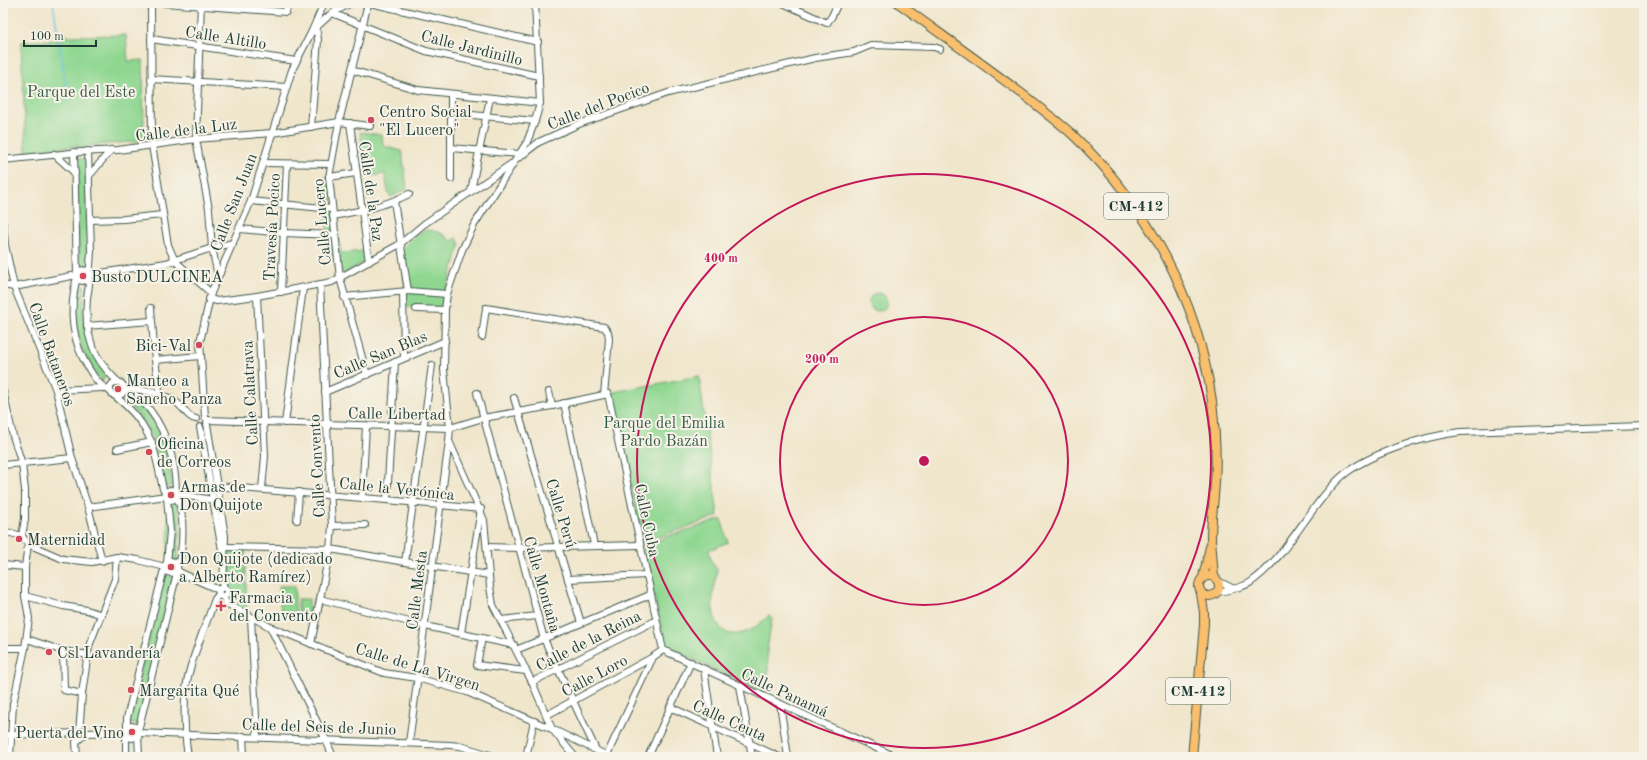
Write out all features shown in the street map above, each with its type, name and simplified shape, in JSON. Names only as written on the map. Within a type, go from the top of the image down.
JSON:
[{"type":"main road","name":"CM-412","points":[[898,3],[1009,84],[1071,133],[1120,185],[1155,234],[1176,275],[1191,313],[1203,353],[1214,418],[1215,481],[1212,539],[1216,579],[1219,587],[1204,625]]},
{"type":"main road","name":"CM-412","points":[[1192,757],[1204,625],[1202,594],[1198,585],[1203,577],[1212,539]]},
{"type":"main road","points":[[1203,577],[1208,576],[1216,579]]},
{"type":"main road","points":[[1202,594],[1207,597],[1215,594]]},
{"type":"street","points":[[151,3],[152,146],[168,245],[175,261],[210,296]]},
{"type":"street","points":[[165,3],[201,4],[286,12],[288,3]]},
{"type":"street","name":"Calle San Juan","points":[[215,499],[216,486],[206,420],[200,356],[200,342],[210,296],[251,201],[286,87],[296,61],[312,31],[324,3]]},
{"type":"street","points":[[311,127],[318,40],[317,32],[312,31],[332,13],[351,3]]},
{"type":"street","points":[[369,3],[538,42]]},
{"type":"street","name":"Calle Lucero","points":[[367,374],[344,297],[340,278],[329,177],[330,164],[339,122],[369,3]]},
{"type":"street","name":"Calle Mesta","points":[[409,743],[449,441],[450,428],[444,370],[445,310],[447,294],[462,250],[474,225],[527,142],[535,121],[540,103],[535,3]]},
{"type":"street","points":[[783,3],[827,23],[838,3]]},
{"type":"street","points":[[201,4],[196,139],[208,209],[212,248],[218,271],[220,273]]},
{"type":"street","name":"Calle Jardinillo","points":[[332,13],[426,52],[539,76]]},
{"type":"street","name":"Calle Altillo","points":[[152,39],[296,61]]},
{"type":"street","name":"Calle del Pocico","points":[[210,296],[217,301],[257,296],[332,282],[400,244],[424,224],[514,162],[539,142],[579,124],[668,93],[815,58],[854,52],[871,45],[934,47],[940,49]]},
{"type":"street","points":[[352,70],[418,90],[540,103]]},
{"type":"street","points":[[151,80],[198,81],[286,87]]},
{"type":"street","points":[[451,94],[451,179]]},
{"type":"street","points":[[472,191],[490,98]]},
{"type":"street","points":[[451,113],[535,121]]},
{"type":"street","name":"Calle de la Luz","points":[[3,160],[74,152],[152,146],[196,139],[272,133],[339,122],[350,122],[370,126]]},
{"type":"street","name":"Calle de la Paz","points":[[350,122],[369,262]]},
{"type":"street","points":[[451,148],[519,154]]},
{"type":"street","points":[[90,176],[111,150]]},
{"type":"street","points":[[88,151],[90,176],[90,266],[86,309],[89,338],[97,358],[110,375],[124,388],[142,400],[162,428],[174,470],[176,494],[180,503],[183,534],[176,576],[138,733],[139,757]]},
{"type":"street","points":[[74,152],[77,275],[72,314],[76,344],[89,370],[103,388]]},
{"type":"street","points":[[54,154],[75,173]]},
{"type":"street","points":[[263,162],[286,164],[330,164]]},
{"type":"street","name":"Travesía Pocico","points":[[281,292],[286,164]]},
{"type":"street","points":[[329,177],[356,173]]},
{"type":"street","points":[[251,201],[333,212],[361,211],[394,201],[409,194]]},
{"type":"street","points":[[394,201],[405,291],[404,358]]},
{"type":"street","points":[[90,220],[124,219],[162,215]]},
{"type":"street","name":"Calle Bataneros","points":[[3,224],[5,245],[14,287],[56,390],[72,458],[88,507],[102,561]]},
{"type":"street","points":[[240,229],[283,233],[335,235]]},
{"type":"street","points":[[88,275],[175,261],[212,248],[233,243]]},
{"type":"street","points":[[77,275],[79,280],[82,281],[86,280],[88,275]]},
{"type":"street","points":[[3,285],[14,287],[77,275]]},
{"type":"street","name":"Calle Convento","points":[[311,644],[330,549],[332,526],[320,284]]},
{"type":"street","points":[[285,423],[303,288]]},
{"type":"street","points":[[344,297],[405,291],[447,294]]},
{"type":"street","name":"Calle Calatrava","points":[[257,296],[265,456],[262,489]]},
{"type":"street","points":[[151,308],[151,321],[159,388],[158,394]]},
{"type":"street","name":"Calle Cuba","points":[[482,337],[486,308],[604,328],[608,332],[606,394],[640,545],[655,621],[663,650]]},
{"type":"street","points":[[416,309],[445,310]]},
{"type":"street","points":[[87,326],[151,321]]},
{"type":"street","name":"Calle San Blas","points":[[325,392],[445,340]]},
{"type":"street","points":[[155,360],[200,356]]},
{"type":"street","points":[[387,500],[395,362]]},
{"type":"street","points":[[405,562],[431,367],[444,370]]},
{"type":"street","points":[[110,391],[112,385],[118,382]]},
{"type":"street","points":[[56,390],[103,388],[110,391],[138,417],[152,442],[166,496],[170,531],[165,566],[129,710],[126,732],[126,757]]},
{"type":"street","points":[[124,388],[158,394],[176,402],[190,417],[196,419],[200,416],[206,420],[204,427],[200,427]]},
{"type":"street","points":[[115,396],[122,395],[124,388]]},
{"type":"street","points":[[3,391],[13,436],[22,464],[26,500],[22,536]]},
{"type":"street","points":[[142,400],[145,392]]},
{"type":"street","points":[[550,392],[552,406]]},
{"type":"street","name":"Calle Montaña","points":[[477,393],[544,639],[574,700],[596,750]]},
{"type":"street","name":"Calle Libertad","points":[[206,420],[450,428],[483,418],[552,406],[606,394]]},
{"type":"street","name":"Calle Perú","points":[[514,398],[581,623]]},
{"type":"street","points":[[564,403],[594,545]]},
{"type":"street","points":[[188,757],[185,734],[187,687],[190,669],[215,600],[221,592],[225,568],[224,536],[200,427],[196,423],[196,419]]},
{"type":"street","points":[[362,498],[366,426]]},
{"type":"street","points":[[1215,594],[1250,582],[1268,567],[1324,496],[1343,476],[1359,465],[1404,445],[1433,436],[1460,432],[1644,426]]},
{"type":"street","points":[[449,441],[481,510],[484,520],[493,605],[532,682],[552,729],[575,757]]},
{"type":"street","points":[[117,449],[152,442]]},
{"type":"street","points":[[3,465],[72,458]]},
{"type":"street","name":"Calle la Verónica","points":[[216,486],[330,494],[481,510]]},
{"type":"street","points":[[297,520],[299,492]]},
{"type":"street","points":[[88,507],[166,496],[171,500],[176,494]]},
{"type":"street","points":[[176,494],[215,499]]},
{"type":"street","points":[[215,499],[225,568]]},
{"type":"street","points":[[461,633],[481,510]]},
{"type":"street","points":[[332,526],[365,525]]},
{"type":"street","points":[[3,531],[22,536],[28,544],[63,559],[92,562],[117,558],[138,560],[165,566],[170,574],[177,569]]},
{"type":"street","points":[[10,757],[13,704],[27,639],[29,618],[25,596],[25,567],[28,544]]},
{"type":"street","points":[[487,547],[519,548],[640,545]]},
{"type":"street","points":[[225,547],[330,549],[489,575]]},
{"type":"street","points":[[76,757],[76,742],[82,734],[82,694],[89,655],[89,646],[115,578],[117,558]]},
{"type":"street","points":[[165,566],[170,561],[174,562],[177,569]]},
{"type":"street","points":[[3,565],[25,567]]},
{"type":"street","name":"Calle de La Virgen","points":[[177,569],[179,572],[221,592],[226,604],[270,627],[384,673],[417,678],[467,692],[552,729],[608,756]]},
{"type":"street","points":[[568,579],[646,575]]},
{"type":"street","points":[[1216,579],[1232,588]]},
{"type":"street","points":[[320,599],[515,647],[544,639],[650,595]]},
{"type":"street","points":[[25,596],[63,606],[87,610],[102,615]]},
{"type":"street","points":[[501,620],[538,616]]},
{"type":"street","points":[[251,617],[257,737]]},
{"type":"street","name":"Calle de la Reina","points":[[532,682],[655,621]]},
{"type":"street","points":[[270,627],[333,757]]},
{"type":"street","points":[[482,638],[477,665],[526,671]]},
{"type":"street","points":[[27,639],[63,651],[89,655]]},
{"type":"street","points":[[3,648],[25,648]]},
{"type":"street","name":"Calle Loro","points":[[546,715],[653,658],[663,650]]},
{"type":"street","name":"Calle Panamá","points":[[663,650],[896,757]]},
{"type":"street","points":[[63,651],[64,690],[82,694]]},
{"type":"street","points":[[608,756],[653,658]]},
{"type":"street","points":[[648,757],[691,662]]},
{"type":"street","points":[[704,669],[717,757]]},
{"type":"street","points":[[740,686],[752,757]]},
{"type":"street","points":[[780,704],[788,757]]},
{"type":"street","name":"Calle Ceuta","points":[[670,707],[779,757]]},
{"type":"street","points":[[526,757],[534,721]]},
{"type":"street","points":[[126,732],[130,726],[134,726],[138,733]]},
{"type":"street","points":[[126,732],[131,738],[135,738],[138,733]]},
{"type":"street","points":[[3,735],[126,732]]},
{"type":"street","name":"Calle del Seis de Junio","points":[[138,733],[243,736],[460,746],[497,757]]},
{"type":"street","points":[[64,734],[76,742]]},
{"type":"street","points":[[243,736],[244,757]]},
{"type":"green space","name":"Parque del Este","points":[[126,35],[128,61],[143,60],[144,137],[142,141],[85,146],[81,152],[77,146],[26,152],[21,42],[63,40],[65,36]]},
{"type":"green space","points":[[360,132],[382,135],[383,146],[402,151],[407,189],[391,197],[388,192],[385,174],[366,177]]},
{"type":"green space","points":[[77,159],[86,159],[87,266],[79,266]]},
{"type":"green space","points":[[324,177],[329,178],[341,253],[364,251],[366,261],[338,277],[325,215]]},
{"type":"green space","points":[[427,230],[440,233],[451,241],[457,238],[460,245],[442,308],[407,307],[401,250],[415,235]]},
{"type":"green space","points":[[77,285],[85,286],[84,321],[93,353],[106,374],[102,382],[87,359],[79,336],[76,312]]},
{"type":"green space","points":[[878,293],[884,296],[887,302],[884,308],[878,311],[872,308],[869,302],[872,296]]},
{"type":"green space","name":"Parque del Emilia Pardo Bazán","points":[[699,376],[718,516],[642,543],[613,392]]},
{"type":"green space","points":[[131,394],[150,416],[161,436],[173,486],[164,487],[159,460],[153,440],[142,421],[124,400]]},
{"type":"green space","points":[[177,502],[180,533],[177,562],[174,559],[168,559],[169,503]]},
{"type":"green space","points":[[721,519],[728,542],[709,550],[712,563],[717,569],[713,594],[713,609],[716,621],[722,629],[728,633],[736,634],[753,628],[769,615],[772,618],[767,651],[770,695],[666,647],[642,545]]},
{"type":"green space","points":[[228,549],[245,549],[247,612],[230,604]]},
{"type":"green space","points":[[164,575],[174,577],[138,725],[128,723]]},
{"type":"green space","points":[[279,586],[295,586],[295,616],[281,616]]},
{"type":"green space","points":[[298,599],[309,599],[309,620],[298,620]]},
{"type":"waterway","points":[[53,3],[68,100]]},
{"type":"waterway","points":[[132,756],[133,740]]},
{"type":"place","name":"Centro Social \"El Lucero\"","points":[[371,120]]},
{"type":"place","name":"Busto DULCINEA","points":[[83,276]]},
{"type":"place","name":"Bici-Val","points":[[199,345]]},
{"type":"place","name":"Manteo a Sancho Panza","points":[[118,389]]},
{"type":"place","name":"Oficina de Correos","points":[[149,452]]},
{"type":"place","name":"Armas de Don Quijote","points":[[171,495]]},
{"type":"place","name":"Maternidad","points":[[19,539]]},
{"type":"place","name":"Don Quijote (dedicado a Alberto Ramírez)","points":[[171,567]]},
{"type":"place","name":"Farmacia del Convento","points":[[221,606]]},
{"type":"place","name":"Csl Lavandería","points":[[49,652]]},
{"type":"place","name":"Margarita Qué","points":[[131,690]]},
{"type":"place","name":"Puerta del Vino","points":[[132,732]]}]
